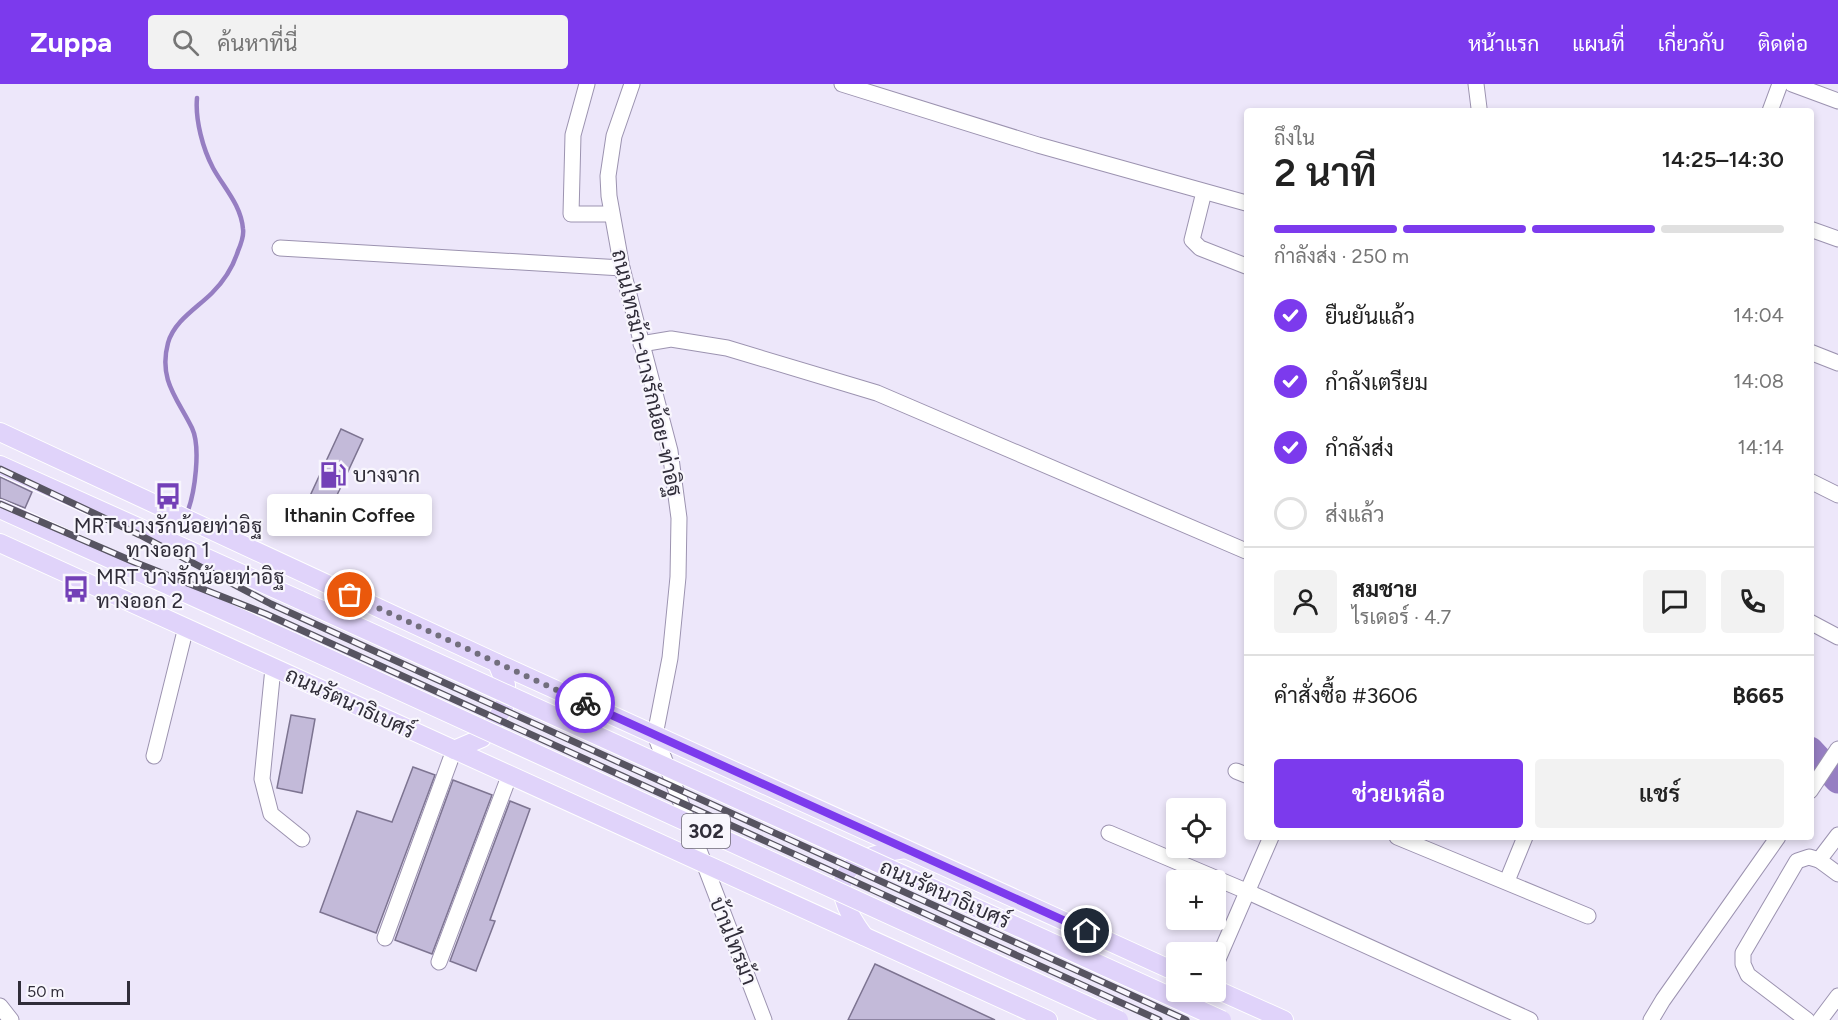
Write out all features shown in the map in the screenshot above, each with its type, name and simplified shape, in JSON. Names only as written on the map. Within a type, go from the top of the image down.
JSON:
[{"type":"main road","name":"ถนนรัตนาธิเบศร์","points":[[0,432],[497,663],[1166,967]]},
{"type":"main road","name":"ถนนรัตนาธิเบศร์","points":[[0,465],[1222,1020]]},
{"type":"main road","name":"ถนนรัตนาธิเบศร์","points":[[0,509],[1119,1020]]},
{"type":"main road","name":"ถนนรัตนาธิเบศร์","points":[[0,543],[1048,1020]]},
{"type":"main road","points":[[454,750],[482,738],[504,708],[506,685],[497,663]]},
{"type":"main road","points":[[865,937],[847,914],[840,892],[844,876],[854,863],[881,852],[905,849]]},
{"type":"main road","points":[[1226,994],[1284,1020]]},
{"type":"street","points":[[587,84],[573,135],[571,214],[610,214]]},
{"type":"street","name":"ถนนไทรม้า-บางรักน้อย-ท่าอิฐ","points":[[632,84],[614,136],[611,153],[608,176],[610,214],[641,344],[670,451],[679,518],[678,577],[670,658],[655,735]]},
{"type":"street","points":[[842,84],[1038,145],[1244,202]]},
{"type":"street","points":[[1476,84],[1479,108]]},
{"type":"street","points":[[1771,108],[1780,84]]},
{"type":"street","points":[[1792,84],[1838,101]]},
{"type":"street","points":[[1204,192],[1192,240],[1200,248],[1244,265]]},
{"type":"street","points":[[1814,230],[1838,239]]},
{"type":"street","points":[[280,248],[622,268]]},
{"type":"street","points":[[641,344],[671,339],[727,348],[878,393],[1244,550]]},
{"type":"street","points":[[1814,354],[1838,363]]},
{"type":"street","points":[[1814,483],[1838,495]]},
{"type":"street","points":[[1814,624],[1838,637]]},
{"type":"street","points":[[154,756],[186,627]]},
{"type":"street","points":[[273,668],[262,779],[271,814],[302,839]]},
{"type":"street","name":"302","points":[[655,735],[702,861]]},
{"type":"street","points":[[384,938],[454,750]]},
{"type":"street","points":[[1814,786],[1837,751]]},
{"type":"street","points":[[439,962],[510,774]]},
{"type":"street","points":[[1109,833],[1246,891],[1530,1020]]},
{"type":"street","points":[[1819,860],[1838,835]]},
{"type":"street","points":[[1225,942],[1270,840]]},
{"type":"street","points":[[1507,881],[1524,840]]},
{"type":"street","points":[[1651,1020],[1776,840]]},
{"type":"street","points":[[1416,841],[1588,916]]},
{"type":"street","points":[[1807,1020],[1748,975],[1743,964],[1743,953],[1797,861],[1809,857],[1819,860],[1838,874]]},
{"type":"street","name":"บ้านไทรม้า","points":[[702,861],[764,1020]]},
{"type":"street","points":[[1820,1020],[1838,996]]},
{"type":"street","points":[[0,1006],[11,1020]]},
{"type":"building","name":"บางจาก","points":[[341,429],[363,439],[325,521],[303,511]]},
{"type":"building","points":[[0,477],[32,492],[25,508],[0,498]]},
{"type":"building","points":[[291,715],[315,719],[302,793],[277,788]]},
{"type":"building","points":[[413,767],[435,775],[376,933],[320,912],[357,811],[392,822]]},
{"type":"building","points":[[453,780],[492,795],[432,954],[395,940]]},
{"type":"building","points":[[510,801],[530,809],[490,920],[495,921],[476,971],[450,961]]},
{"type":"building","points":[[875,964],[995,1020],[848,1020]]},
{"type":"waterway","points":[[187,513],[194,482],[195,436],[168,379],[166,368],[168,343],[181,321],[225,278],[236,257],[243,231],[236,204],[213,168],[206,152],[200,134],[197,98]]},
{"type":"waterway","points":[[1814,754],[1838,780]]},
{"type":"railway","points":[[0,469],[140,535],[271,604],[1186,1020]]},
{"type":"railway","points":[[0,504],[134,562],[266,614],[1159,1020]]},
{"type":"way so far","points":[[350,595],[585,703]]},
{"type":"place","name":"บางจาก","points":[[333,475]]},
{"type":"place","name":"MRT บางรักน้อยท่าอิฐ ทางออก 1","points":[[168,496]]},
{"type":"place","name":"MRT บางรักน้อยท่าอิฐ ทางออก 2","points":[[76,589]]},
{"type":"place","name":"Ithanin Coffee","points":[[350,595]]},
{"type":"route","points":[[585,703],[1087,931]]}]
